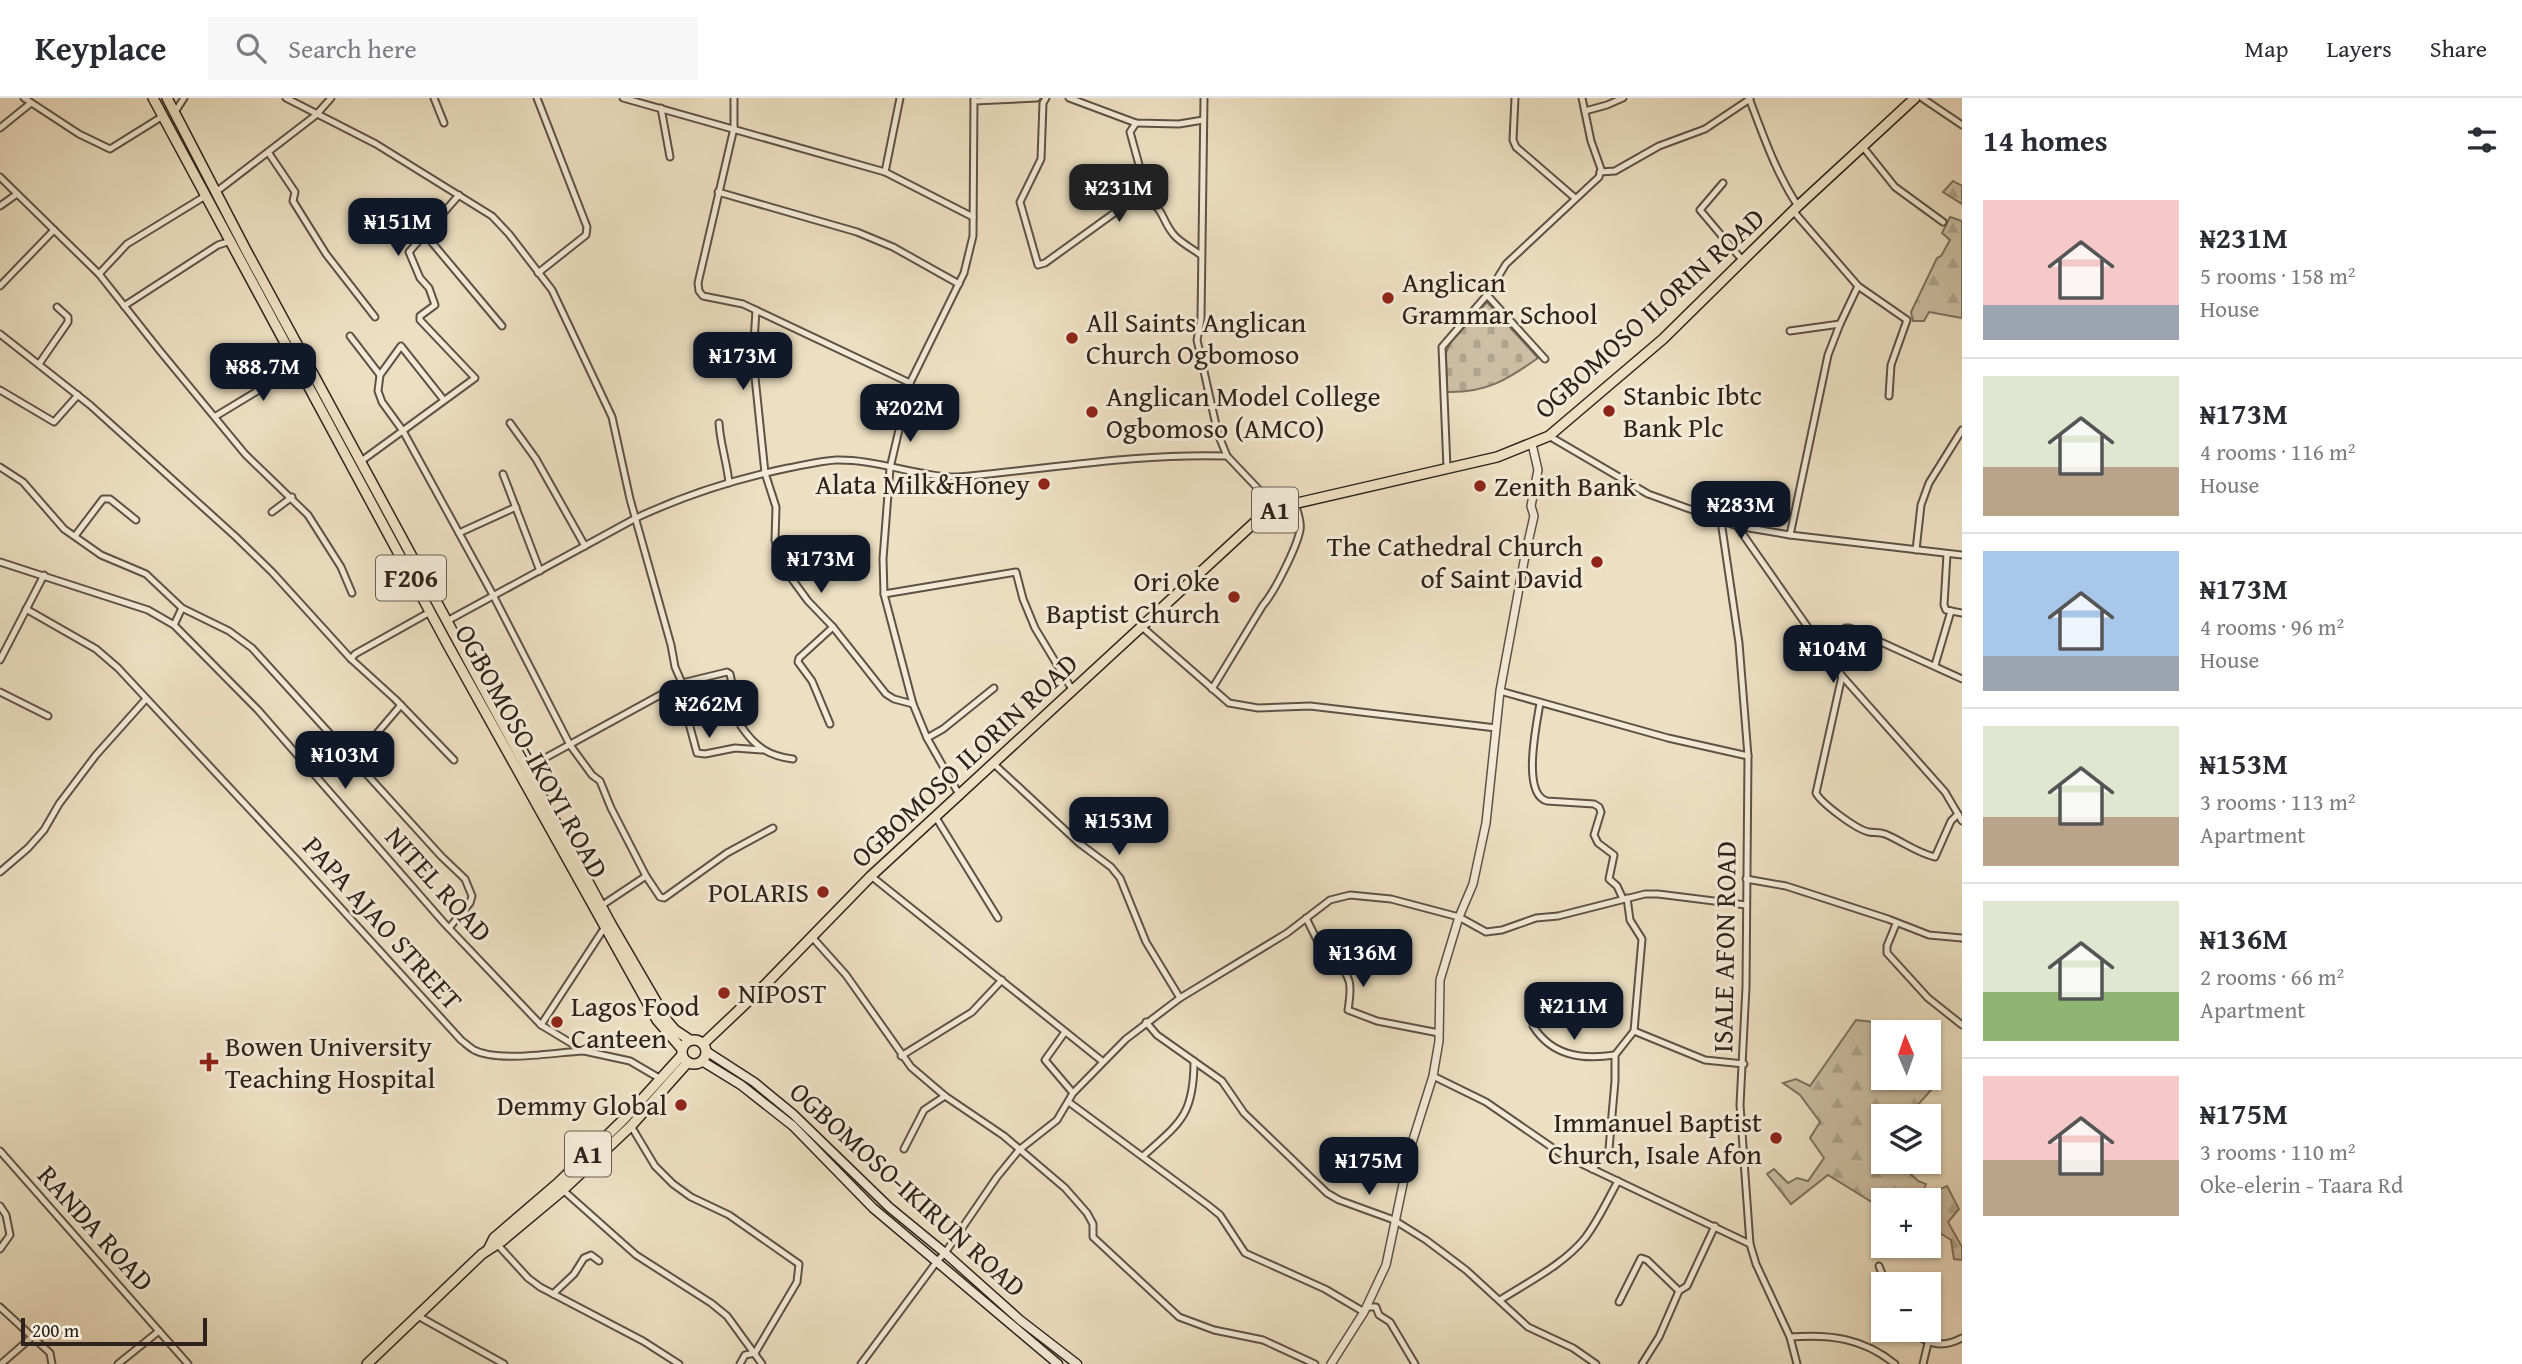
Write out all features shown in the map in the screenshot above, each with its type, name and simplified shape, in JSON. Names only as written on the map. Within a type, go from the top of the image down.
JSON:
[{"type":"main road","name":"OGBOMOSO-IKOYI ROAD","points":[[153,98],[212,195],[447,621],[484,702],[605,927],[657,1020],[684,1055]]},
{"type":"main road","name":"OGBOMOSO-IKOYI ROAD","points":[[167,98],[231,241],[430,612],[525,769],[668,1022],[690,1041]]},
{"type":"main road","name":"OGBOMOSO ILORIN ROAD","points":[[703,1052],[871,876],[995,765],[1238,536],[1280,507],[1497,457],[1549,436],[1662,339],[1915,98]]},
{"type":"main road","points":[[684,1055],[695,1063],[703,1052],[698,1040],[690,1041]]},
{"type":"main road","name":"A1","points":[[494,1243],[563,1191],[631,1126],[684,1055],[690,1041]]},
{"type":"main road","name":"OGBOMOSO-IKIRUN ROAD","points":[[703,1052],[754,1083],[793,1114],[867,1187],[1020,1320],[1077,1364]]},
{"type":"main road","name":"OGBOMOSO-IKIRUN ROAD","points":[[703,1052],[793,1126],[873,1208],[1058,1364]]},
{"type":"main road","name":"A1","points":[[366,1364],[577,1165],[684,1055]]},
{"type":"street","points":[[24,98],[79,134],[110,149],[163,116]]},
{"type":"street","points":[[175,112],[184,98]]},
{"type":"street","points":[[286,98],[376,144],[492,216],[552,290],[612,417],[675,667],[682,683],[680,690],[697,753],[735,748],[762,750]]},
{"type":"street","points":[[99,274],[127,244],[202,198],[212,195],[316,115],[331,98]]},
{"type":"street","points":[[434,98],[444,123]]},
{"type":"street","points":[[537,98],[587,227],[586,235],[538,273]]},
{"type":"street","points":[[623,98],[884,172],[973,217]]},
{"type":"street","points":[[734,98],[734,128],[698,283],[699,291],[703,296],[743,304],[910,383]]},
{"type":"street","points":[[884,172],[900,98]]},
{"type":"street","points":[[960,796],[927,738],[913,704],[884,594],[883,559],[890,468],[910,383],[964,272],[973,236],[974,99],[1037,98],[1044,101],[1041,159],[1020,202],[1038,265],[1045,263],[1135,198],[1149,201],[1164,215],[1175,236],[1202,255]]},
{"type":"street","points":[[1069,98],[1136,123],[1179,124],[1203,120]]},
{"type":"street","points":[[1204,98],[1201,318],[1197,340],[1218,434],[1227,456],[1264,495],[1280,507]]},
{"type":"street","points":[[1515,98],[1513,139],[1516,147],[1575,198]]},
{"type":"street","points":[[1447,468],[1442,347],[1487,295],[1506,264],[1600,177],[1582,98]]},
{"type":"street","points":[[1585,111],[1623,98]]},
{"type":"street","points":[[1600,172],[1615,172],[1658,146],[1705,130],[1749,98],[1770,153],[1796,209],[1858,286],[1907,320],[1891,365],[1889,396]]},
{"type":"street","points":[[1922,98],[1962,125]]},
{"type":"street","points":[[0,128],[30,103]]},
{"type":"street","points":[[661,108],[670,157]]},
{"type":"street","points":[[1136,123],[1130,132],[1149,201]]},
{"type":"street","points":[[1863,147],[1895,187],[1943,222]]},
{"type":"street","points":[[268,152],[295,192],[293,201],[326,254],[375,317]]},
{"type":"street","points":[[0,177],[99,274],[245,454],[309,515],[341,567],[352,593]]},
{"type":"street","points":[[1723,183],[1700,211],[1743,261]]},
{"type":"street","points":[[719,192],[857,232],[893,247],[958,284]]},
{"type":"street","points":[[0,206],[17,194]]},
{"type":"street","points":[[360,462],[475,378],[420,320],[420,316],[435,305],[409,251],[459,195]]},
{"type":"street","points":[[0,286],[54,230]]},
{"type":"street","points":[[425,233],[502,326]]},
{"type":"street","points":[[124,306],[218,245],[231,241]]},
{"type":"street","points":[[1790,535],[1828,355],[1858,286]]},
{"type":"street","points":[[1487,295],[1545,359]]},
{"type":"street","points":[[39,363],[68,322],[68,317],[57,306]]},
{"type":"street","points":[[756,310],[753,358],[765,473],[776,507],[775,540],[782,565],[808,601],[833,627],[886,694],[913,704]]},
{"type":"street","points":[[1790,331],[1840,324]]},
{"type":"street","points":[[0,334],[78,395],[236,537],[281,581],[351,659],[401,705],[454,760]]},
{"type":"street","points":[[350,336],[380,375]]},
{"type":"street","points":[[443,400],[401,346],[380,375],[378,391],[382,402],[403,431],[494,596],[570,745],[592,775],[600,780],[611,808],[646,876],[660,897],[664,898],[727,853],[773,828]]},
{"type":"street","points":[[216,416],[297,367]]},
{"type":"street","points":[[0,390],[54,422],[78,395]]},
{"type":"street","points":[[510,423],[536,459],[585,546]]},
{"type":"street","points":[[719,423],[729,483]]},
{"type":"street","points":[[1916,550],[1920,505],[1929,483],[1962,430]]},
{"type":"street","points":[[1549,436],[1648,494],[1737,526],[1790,535],[1962,555]]},
{"type":"street","points":[[1364,1312],[1386,1265],[1412,1146],[1433,1076],[1439,1033],[1440,979],[1459,917],[1473,884],[1486,823],[1500,691],[1534,516],[1531,506],[1538,470],[1532,444]]},
{"type":"street","points":[[447,621],[636,518],[690,494],[765,473],[836,460],[940,477],[958,477],[1067,463],[1169,455],[1227,456]]},
{"type":"street","points":[[0,467],[23,482],[55,519],[101,555],[146,574],[182,608],[242,639],[465,879],[471,889],[470,902],[449,928]]},
{"type":"street","points":[[503,474],[540,571]]},
{"type":"street","points":[[1264,495],[1268,513]]},
{"type":"street","points":[[272,512],[292,497]]},
{"type":"street","points":[[75,536],[103,499],[110,499],[136,520]]},
{"type":"street","points":[[1212,689],[1263,605],[1271,597],[1297,541],[1301,525],[1296,503]]},
{"type":"street","points":[[459,533],[516,507]]},
{"type":"street","name":"ISALE AFON ROAD","points":[[1721,521],[1739,643],[1748,756],[1744,1064],[1741,1105],[1750,1244],[1756,1264],[1790,1337],[1797,1364]]},
{"type":"street","points":[[1737,526],[1842,676],[1945,792],[1962,821]]},
{"type":"street","points":[[1947,554],[1944,605],[1946,610],[1962,613]]},
{"type":"street","name":"NITEL ROAD","points":[[0,562],[148,610],[174,625],[258,710],[449,928],[541,1026],[584,1051],[629,1061],[659,1078]]},
{"type":"street","points":[[884,594],[1016,572],[1035,628],[1073,691]]},
{"type":"street","points":[[0,660],[44,575]]},
{"type":"street","points":[[174,625],[182,608]]},
{"type":"street","name":"PAPA AJAO STREET","points":[[26,609],[96,649],[297,860],[461,1040],[475,1051],[493,1054],[546,1056],[584,1051]]},
{"type":"street","points":[[1935,665],[1951,611]]},
{"type":"street","points":[[351,659],[355,654],[430,612]]},
{"type":"street","points":[[1141,626],[1229,703],[1258,708],[1310,706],[1496,728]]},
{"type":"street","points":[[830,724],[812,681],[798,662],[799,658],[833,627]]},
{"type":"street","points":[[1826,650],[1845,628],[1850,628],[1962,678]]},
{"type":"street","points":[[525,769],[682,683],[727,672],[730,674],[741,726],[762,750],[775,757],[793,759]]},
{"type":"street","points":[[1842,676],[1816,793],[1820,801],[1859,828],[1869,832],[1882,832],[1935,857],[1951,821],[1958,814]]},
{"type":"street","points":[[927,738],[943,729],[994,688]]},
{"type":"street","points":[[1500,691],[1668,738],[1748,756]]},
{"type":"street","points":[[0,692],[48,716]]},
{"type":"street","points":[[0,872],[44,830],[59,804],[96,755],[146,699]]},
{"type":"street","points":[[1539,703],[1532,759],[1538,795],[1541,800],[1594,804],[1599,807],[1601,812],[1594,835],[1598,844],[1614,855],[1609,879],[1625,899],[1630,920],[1642,939],[1634,1031],[1615,1055],[1609,1149],[1607,1155],[1592,1169]]},
{"type":"street","points":[[355,759],[401,705]]},
{"type":"street","points":[[995,765],[1121,878],[1146,942],[1180,998]]},
{"type":"street","points":[[935,816],[998,918]]},
{"type":"street","points":[[601,906],[646,876]]},
{"type":"street","points":[[871,876],[1102,1061]]},
{"type":"street","points":[[1746,879],[1786,886],[1930,935],[1962,938]]},
{"type":"street","points":[[861,1364],[937,1260],[945,1254],[997,1177],[1019,1150],[1057,1120],[1070,1103],[1073,1093],[1102,1061],[1146,1022],[1180,998],[1287,933],[1330,900],[1350,895],[1391,899],[1459,917],[1476,928],[1493,932],[1535,918],[1558,916],[1625,899],[1658,894],[1746,905]]},
{"type":"street","points":[[1306,918],[1321,948],[1327,950],[1348,973],[1351,981],[1348,1010],[1377,1021],[1439,1033]]},
{"type":"street","points":[[1896,924],[1886,946],[1887,953],[1928,998],[1962,1026]]},
{"type":"street","points":[[541,1026],[605,927]]},
{"type":"street","points":[[813,937],[846,975],[901,1056],[945,1096],[1004,1136],[1076,1199],[1093,1224],[1093,1237],[1179,1317],[1214,1330],[1263,1340],[1315,1364]]},
{"type":"street","points":[[901,1056],[972,1012],[1002,980]]},
{"type":"street","points":[[1146,1022],[1157,1035],[1222,1081],[1244,1113],[1327,1193],[1394,1220],[1426,1240],[1500,1300],[1528,1327],[1573,1348],[1596,1364]]},
{"type":"street","points":[[1533,1026],[1545,1042],[1569,1054],[1588,1059],[1615,1055]]},
{"type":"street","points":[[1634,1031],[1705,1060],[1744,1064]]},
{"type":"street","points":[[1065,1032],[1045,1059],[1073,1093]]},
{"type":"street","points":[[1143,1156],[1182,1119],[1193,1083],[1194,1061]]},
{"type":"street","points":[[1433,1076],[1486,1102],[1555,1150],[1750,1244]]},
{"type":"street","points":[[904,1149],[924,1110],[945,1096]]},
{"type":"street","points":[[1070,1103],[1220,1215],[1245,1253],[1325,1289],[1364,1312]]},
{"type":"street","points":[[631,1126],[656,1166],[673,1184],[691,1197],[729,1214],[799,1264],[797,1282],[755,1353],[745,1355],[740,1364]]},
{"type":"street","name":"RANDA ROAD","points":[[1,1155],[188,1364]]},
{"type":"street","points":[[1500,1300],[1575,1248],[1590,1231],[1618,1181]]},
{"type":"street","points":[[563,1191],[636,1255],[727,1316],[762,1364]]},
{"type":"street","points":[[0,1206],[6,1215],[10,1235],[0,1249]]},
{"type":"street","points":[[1642,1364],[1659,1337],[1679,1291],[1687,1286],[1715,1226]]},
{"type":"street","points":[[494,1243],[528,1278],[643,1341],[679,1364]]},
{"type":"street","points":[[553,1294],[574,1274],[588,1255],[599,1261]]},
{"type":"street","points":[[1619,1302],[1641,1258],[1647,1260],[1679,1291]]},
{"type":"street","points":[[1879,1266],[1881,1272]]},
{"type":"street","points":[[0,1307],[50,1353],[52,1364]]},
{"type":"street","points":[[1331,1364],[1368,1307],[1376,1307],[1379,1315],[1390,1322],[1415,1364]]},
{"type":"street","points":[[418,1316],[504,1364]]},
{"type":"street","points":[[118,1364],[159,1331]]},
{"type":"street","points":[[1790,1337],[1818,1335],[1853,1340],[1869,1346],[1895,1364]]},
{"type":"street","points":[[1,1364],[32,1337]]},
{"type":"street","points":[[1923,1364],[1928,1343],[1953,1343],[1962,1338]]},
{"type":"green space","points":[[1953,181],[1962,186],[1962,204],[1943,192]]},
{"type":"green space","points":[[1950,217],[1962,221],[1962,318],[1929,312],[1924,321],[1913,321],[1911,312],[1937,258],[1950,240],[1942,233]]},
{"type":"green space","points":[[1487,302],[1538,358],[1496,384],[1461,392],[1447,392],[1446,353],[1450,343]]},
{"type":"green space","points":[[1856,1020],[1871,1022],[1871,1090],[1931,1090],[1919,1104],[1871,1104],[1871,1174],[1911,1174],[1926,1184],[1924,1188],[1871,1188],[1871,1202],[1828,1175],[1791,1204],[1767,1174],[1774,1169],[1788,1183],[1797,1178],[1808,1181],[1824,1158],[1810,1138],[1820,1122],[1800,1095],[1783,1083],[1796,1079],[1810,1086]]},
{"type":"green space","points":[[1947,1186],[1959,1209],[1948,1222],[1962,1247],[1962,1260],[1954,1259],[1951,1240],[1941,1234],[1941,1189]]},
{"type":"place","name":"Anglican Grammar School","points":[[1388,298]]},
{"type":"place","name":"All Saints Anglican Church Ogbomoso","points":[[1072,338]]},
{"type":"place","name":"Stanbic Ibtc Bank Plc","points":[[1609,411]]},
{"type":"place","name":"Anglican Model College Ogbomoso (AMCO)","points":[[1092,412]]},
{"type":"place","name":"Alata Milk&Honey","points":[[1044,484]]},
{"type":"place","name":"Zenith Bank","points":[[1480,486]]},
{"type":"place","name":"The Cathedral Church of Saint David","points":[[1597,562]]},
{"type":"place","name":"Ori Oke Baptist Church","points":[[1234,597]]},
{"type":"place","name":"POLARIS","points":[[823,892]]},
{"type":"place","name":"NIPOST","points":[[724,993]]},
{"type":"place","name":"Lagos Food Canteen","points":[[557,1022]]},
{"type":"place","name":"Bowen University Teaching Hospital","points":[[209,1062]]},
{"type":"place","name":"Demmy Global","points":[[681,1105]]},
{"type":"place","name":"Immanuel Baptist Church, Isale Afon","points":[[1776,1138]]}]
